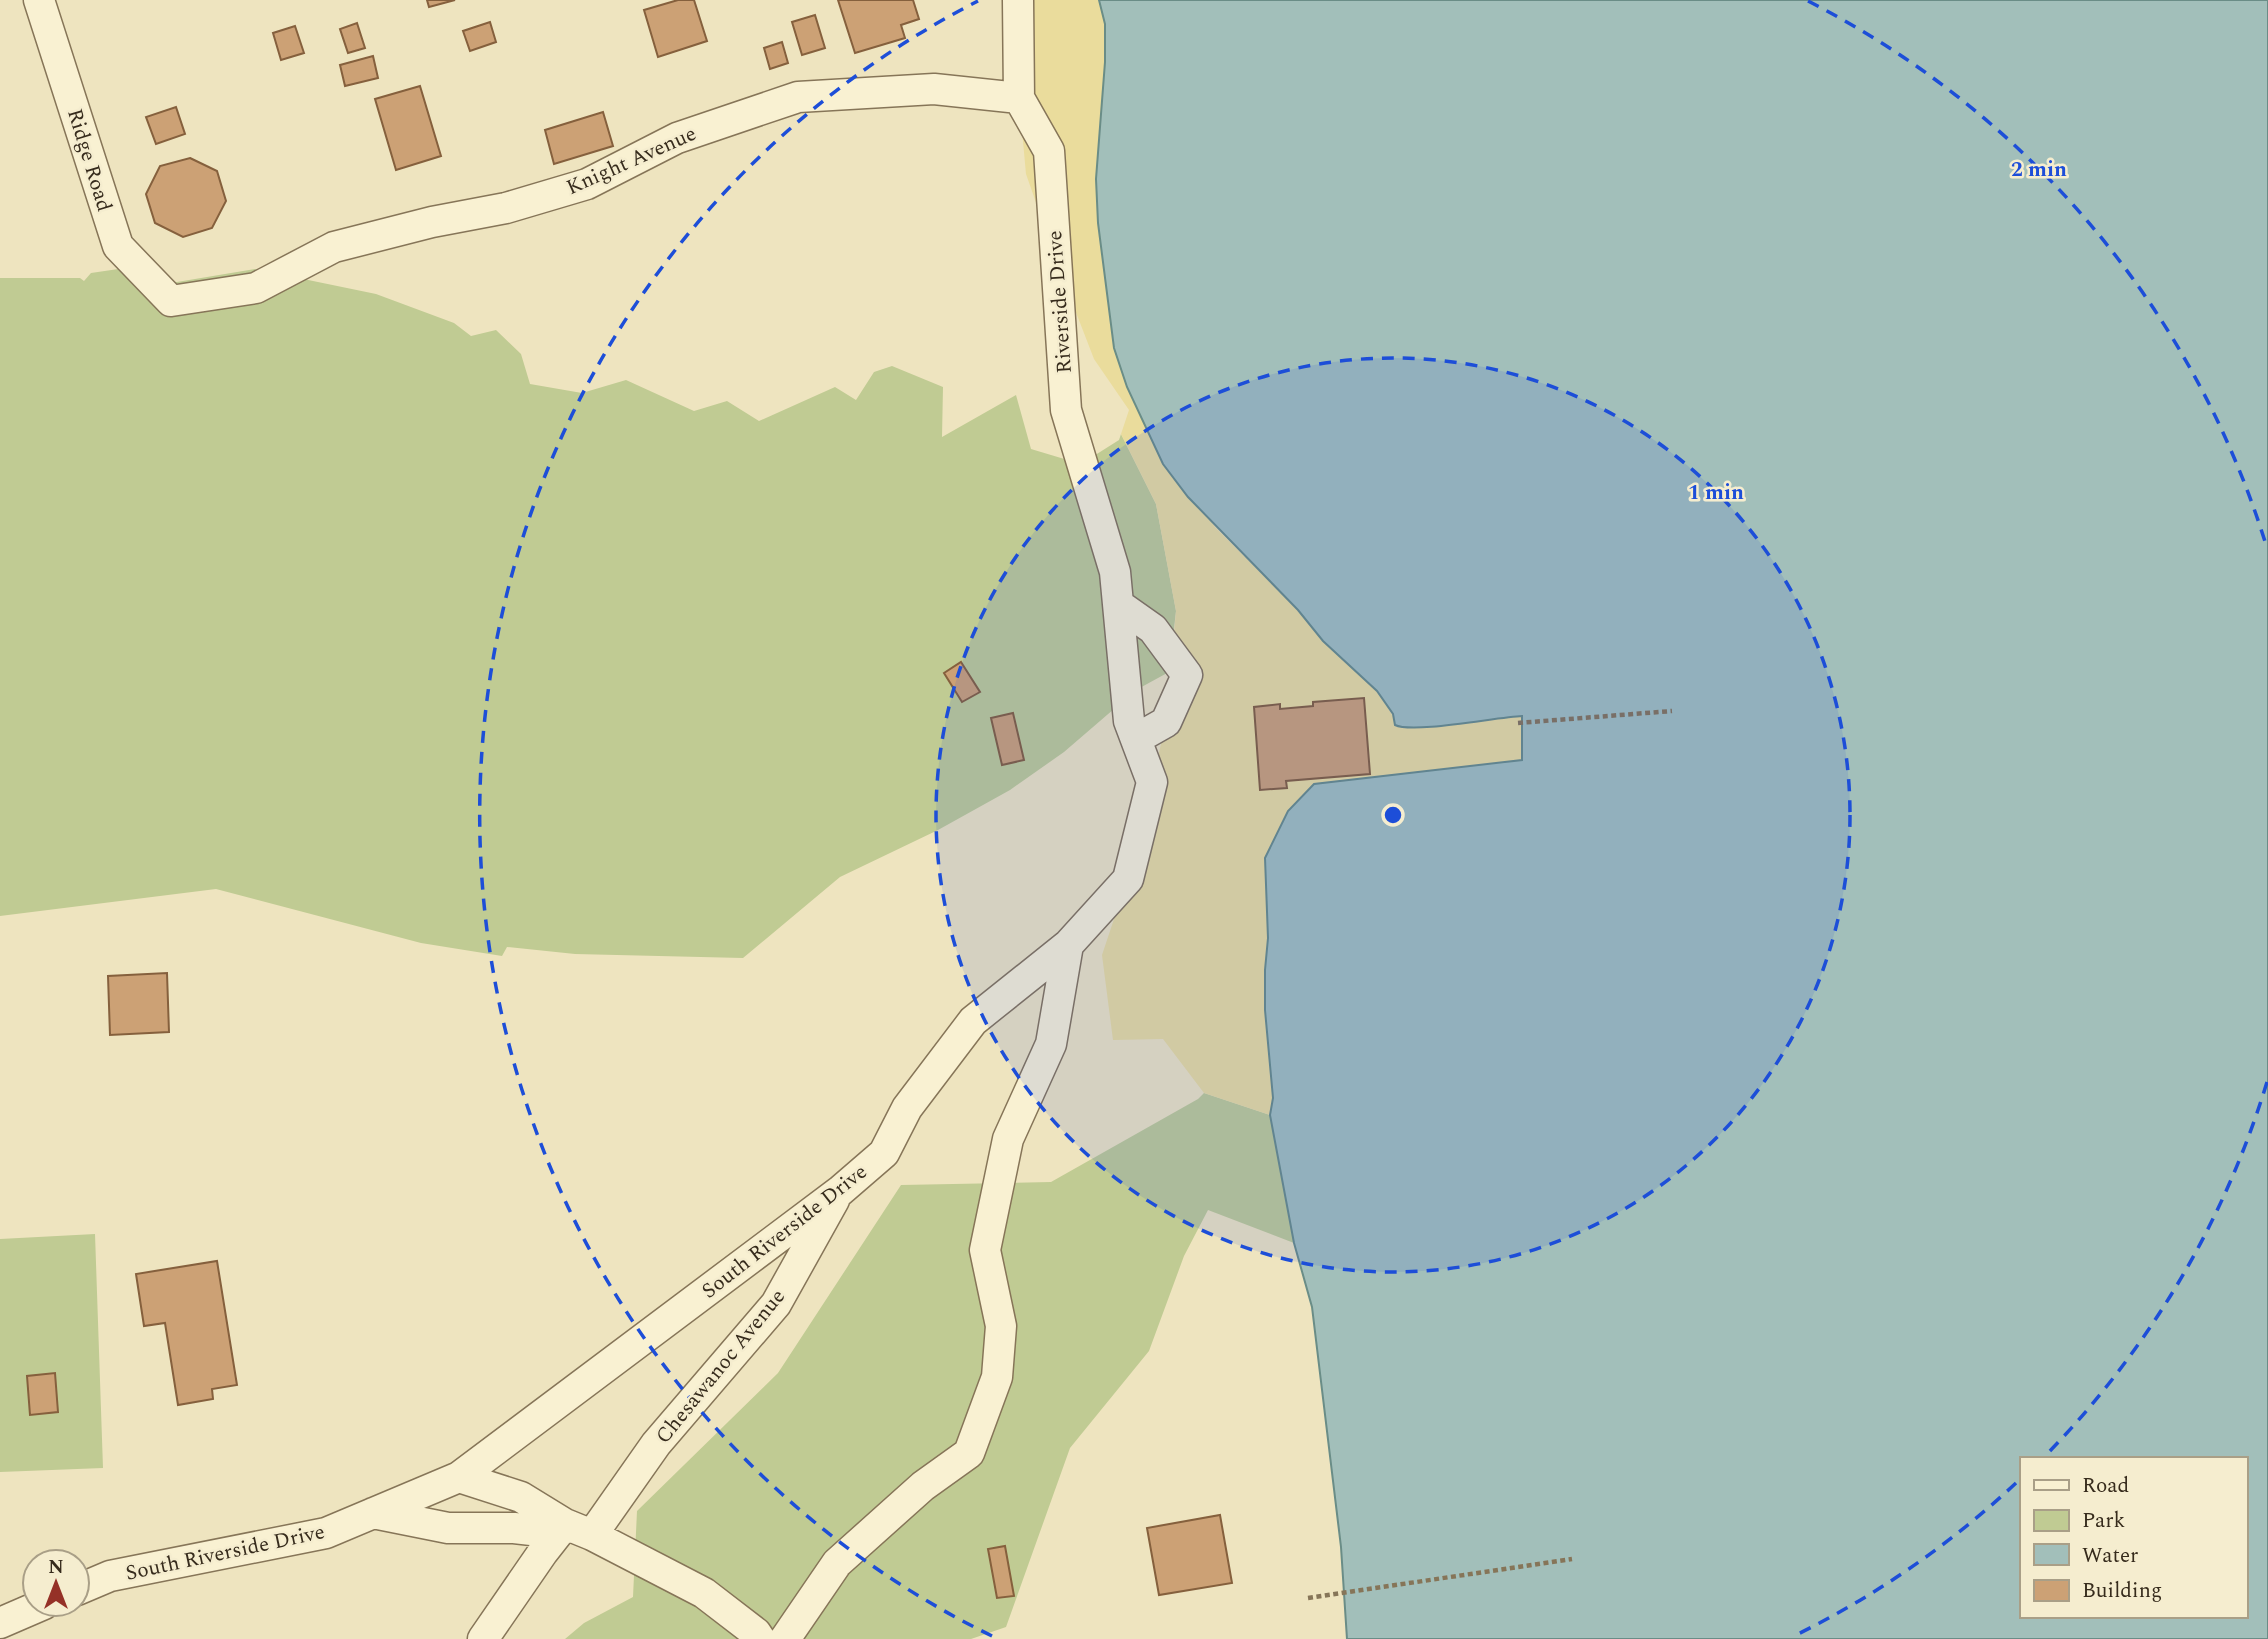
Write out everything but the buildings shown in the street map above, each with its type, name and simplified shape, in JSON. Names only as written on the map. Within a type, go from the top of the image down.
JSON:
[{"type":"street","name":"Ridge Road","points":[[39,0],[118,246],[171,302]]},
{"type":"street","name":"Riverside Drive","points":[[1018,0],[1019,98],[1049,150],[1066,410],[1115,572],[1133,730]]},
{"type":"street","name":"Knight Avenue","points":[[171,302],[256,288],[334,247],[432,222],[506,208],[587,184],[677,138],[798,97],[934,89],[1019,98]]},
{"type":"street","points":[[1119,605],[1153,629],[1186,675],[1166,722],[1133,730]]},
{"type":"street","name":"South Riverside Drive","points":[[91,1584],[110,1576],[326,1533],[459,1477],[840,1191],[884,1153],[907,1108],[973,1021],[1068,945],[1128,879],[1152,782],[1133,730]]},
{"type":"street","points":[[785,1639],[837,1563],[923,1486],[969,1453],[997,1377],[1000,1326],[985,1250],[1008,1139],[1051,1044],[1068,945]]},
{"type":"street","name":"Chesawanoc Avenue","points":[[592,1535],[656,1444],[776,1304],[840,1191]]},
{"type":"street","points":[[459,1477],[521,1497],[561,1528]]},
{"type":"street","points":[[373,1513],[448,1528],[561,1528],[592,1535],[704,1593],[760,1639]]},
{"type":"street","points":[[483,1639],[561,1528]]},
{"type":"street","points":[[0,1623],[21,1614]]},
{"type":"path","points":[[1518,723],[1672,711]]},
{"type":"path","points":[[1308,1598],[1572,1559]]},
{"type":"green space","points":[[132,267],[155,281],[177,282],[255,269],[376,294],[454,323],[471,336],[496,330],[521,354],[530,384],[582,393],[626,380],[694,411],[727,401],[759,421],[835,387],[856,400],[874,372],[892,366],[943,387],[942,437],[1016,395],[1031,449],[1081,464],[1119,440],[1121,434],[1156,504],[1176,611],[1169,672],[1136,690],[1064,752],[1010,790],[938,830],[840,877],[743,958],[575,954],[507,947],[502,956],[421,943],[216,889],[0,916],[0,278],[80,278],[84,281],[91,273]]},
{"type":"green space","points":[[1204,1093],[1270,1115],[1294,1243],[1208,1210],[1184,1256],[1149,1351],[1070,1448],[1006,1627],[971,1639],[565,1639],[584,1623],[633,1597],[637,1511],[778,1373],[901,1185],[1051,1182],[1198,1099]]},
{"type":"green space","points":[[95,1234],[103,1468],[0,1472],[0,1239]]},
{"type":"sand","points":[[1010,0],[1099,0],[1105,24],[1105,62],[1096,179],[1098,223],[1114,348],[1127,387],[1215,527],[1298,610],[1323,641],[1377,691],[1400,727],[1522,716],[1522,760],[1314,784],[1268,938],[1265,1010],[1273,1098],[1270,1115],[1204,1093],[1163,1039],[1113,1040],[1102,955],[1136,853],[1166,722],[1176,611],[1156,504],[1121,434],[1129,410],[1094,359],[1026,174]]},
{"type":"water","points":[[1099,0],[2268,0],[2268,1639],[1347,1639],[1341,1547],[1312,1307],[1294,1243],[1270,1115],[1273,1098],[1265,1010],[1268,938],[1265,858],[1288,811],[1314,784],[1522,760],[1522,716],[1419,728],[1395,725],[1393,714],[1377,691],[1323,641],[1298,610],[1188,497],[1163,464],[1127,387],[1114,348],[1098,223],[1096,179],[1105,62],[1105,24]]}]
